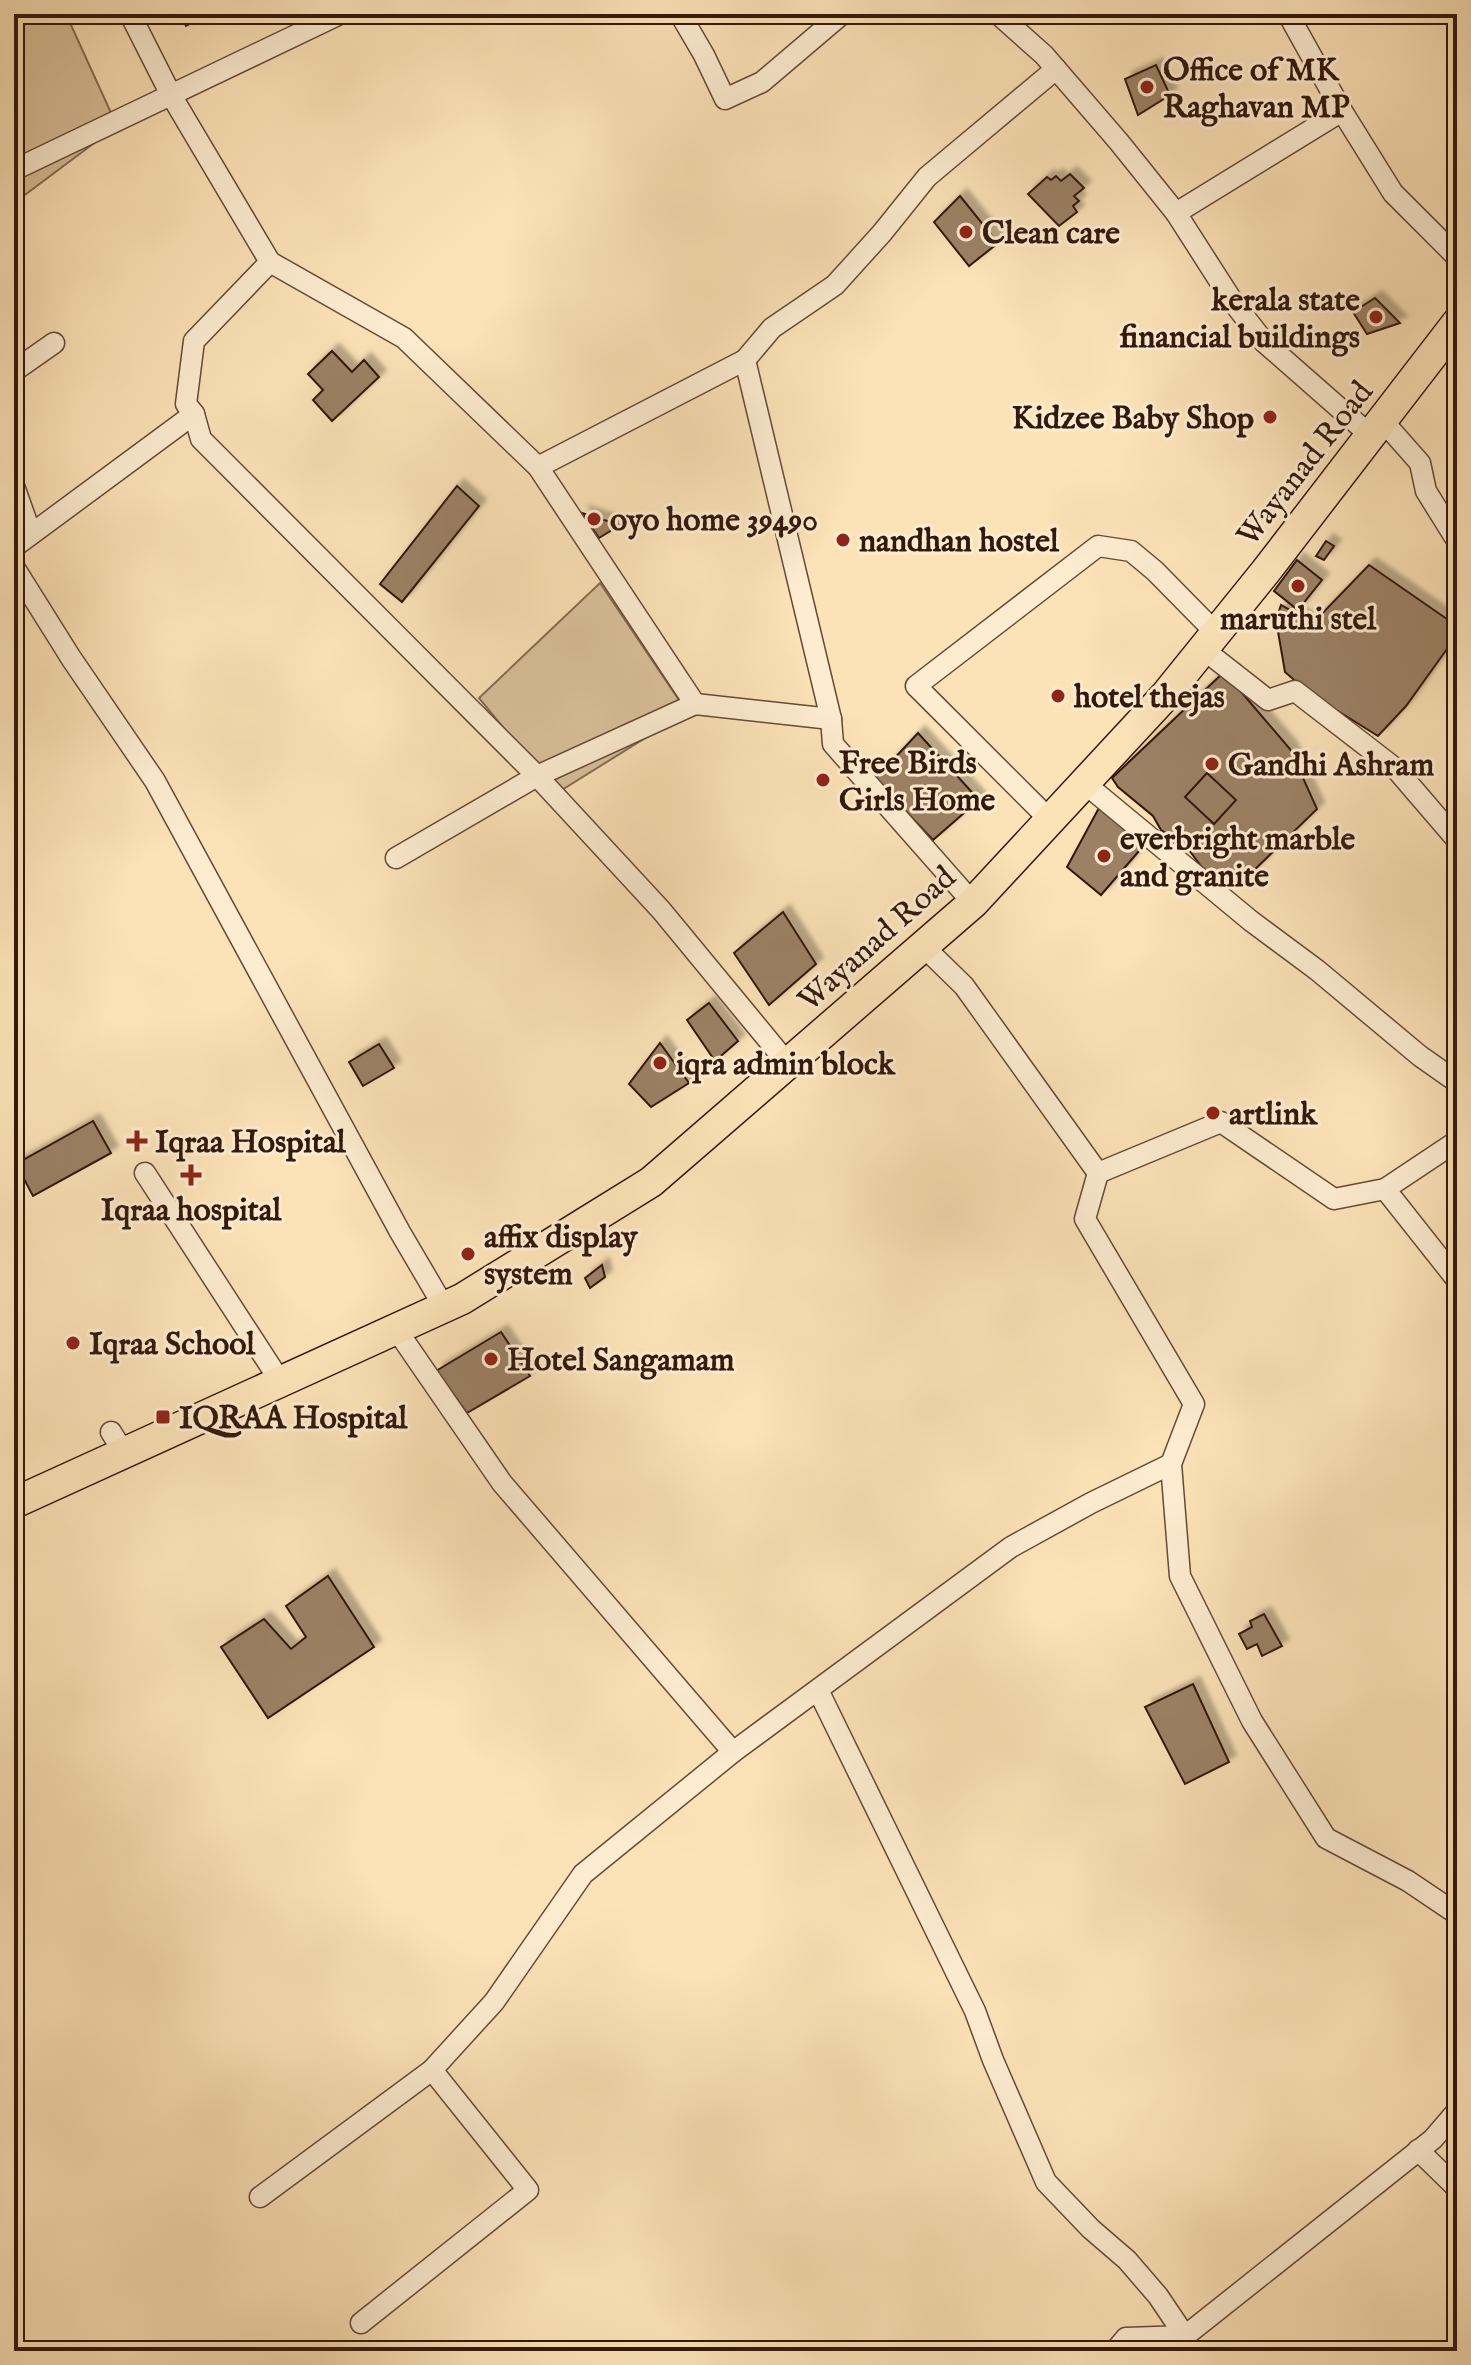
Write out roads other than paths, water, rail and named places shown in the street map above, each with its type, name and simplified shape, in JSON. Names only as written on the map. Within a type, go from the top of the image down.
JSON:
[{"type":"main road","name":"Wayanad Road","points":[[14,1503],[114,1444],[280,1381],[462,1299],[651,1182],[973,903],[1165,696],[1457,323]]},
{"type":"street","points":[[130,14],[171,95],[270,262],[404,338],[538,467],[695,704]]},
{"type":"street","points":[[14,170],[340,14]]},
{"type":"street","points":[[680,14],[725,99],[762,82],[842,14]]},
{"type":"street","points":[[1288,14],[1342,111],[1393,193],[1457,257]]},
{"type":"street","points":[[1010,17],[1176,213],[1233,302],[1264,342],[1420,463],[1426,491],[1454,536],[1457,536]]},
{"type":"street","points":[[538,467],[745,360],[772,328],[835,285],[927,177],[1056,69]]},
{"type":"street","points":[[1176,213],[1342,111]]},
{"type":"street","points":[[270,262],[194,341],[186,404],[194,414],[201,439],[537,776],[661,910],[788,1064]]},
{"type":"street","points":[[14,371],[54,343]]},
{"type":"street","points":[[745,360],[831,719],[833,744],[973,903]]},
{"type":"street","points":[[14,547],[194,414]]},
{"type":"street","points":[[14,486],[31,534]]},
{"type":"street","points":[[1049,819],[916,686],[1098,546],[1131,551],[1155,571],[1210,641],[1268,700],[1295,691],[1396,769],[1457,840]]},
{"type":"street","points":[[14,567],[71,658],[155,781],[400,1232],[444,1307]]},
{"type":"street","points":[[396,858],[537,776],[695,704],[831,719]]},
{"type":"street","points":[[1083,782],[1251,921],[1457,1082]]},
{"type":"street","points":[[923,946],[964,986],[1098,1173]]},
{"type":"street","points":[[1098,1173],[1221,1122],[1334,1199],[1385,1189],[1457,1141]]},
{"type":"street","points":[[145,1173],[280,1381]]},
{"type":"street","points":[[1098,1173],[1085,1219],[1194,1404],[1171,1464],[1180,1576],[1252,1721],[1326,1838],[1408,1881],[1457,1914]]},
{"type":"street","points":[[1385,1189],[1457,1280]]},
{"type":"street","points":[[396,1329],[502,1483],[733,1752]]},
{"type":"street","points":[[260,2197],[432,2070],[494,2002],[583,1874],[733,1752],[1011,1547],[1171,1464]]},
{"type":"street","points":[[818,1690],[975,2011],[1046,2182],[1091,2229],[1127,2260],[1158,2296],[1185,2336]]},
{"type":"street","points":[[361,2323],[528,2190],[432,2070]]},
{"type":"street","points":[[1115,2351],[1126,2338],[1185,2336],[1433,2139],[1457,2111]]},
{"type":"street","points":[[1418,2150],[1457,2188]]},
{"type":"place","name":"Office of MK Raghavan MP","points":[[1147,87]]},
{"type":"place","name":"Clean care","points":[[966,232]]},
{"type":"place","name":"kerala state financial buildings","points":[[1376,317]]},
{"type":"place","name":"Kidzee Baby Shop","points":[[1270,417]]},
{"type":"place","name":"oyo home 39490","points":[[594,519]]},
{"type":"place","name":"nandhan hostel","points":[[843,540]]},
{"type":"place","name":"maruthi stel","points":[[1298,586]]},
{"type":"place","name":"hotel thejas","points":[[1058,696]]},
{"type":"place","name":"Gandhi Ashram","points":[[1212,764]]},
{"type":"place","name":"Free Birds Girls Home","points":[[823,780]]},
{"type":"place","name":"everbright marble and granite","points":[[1104,856]]},
{"type":"place","name":"iqra admin block","points":[[660,1063]]},
{"type":"place","name":"artlink","points":[[1213,1113]]},
{"type":"place","name":"Iqraa Hospital","points":[[137,1141]]},
{"type":"place","name":"Iqraa hospital","points":[[191,1175]]},
{"type":"place","name":"affix display system","points":[[468,1254]]},
{"type":"place","name":"Iqraa School","points":[[73,1343]]},
{"type":"place","name":"Hotel Sangamam","points":[[491,1359]]},
{"type":"place","name":"IQRAA Hospital","points":[[163,1417]]}]
